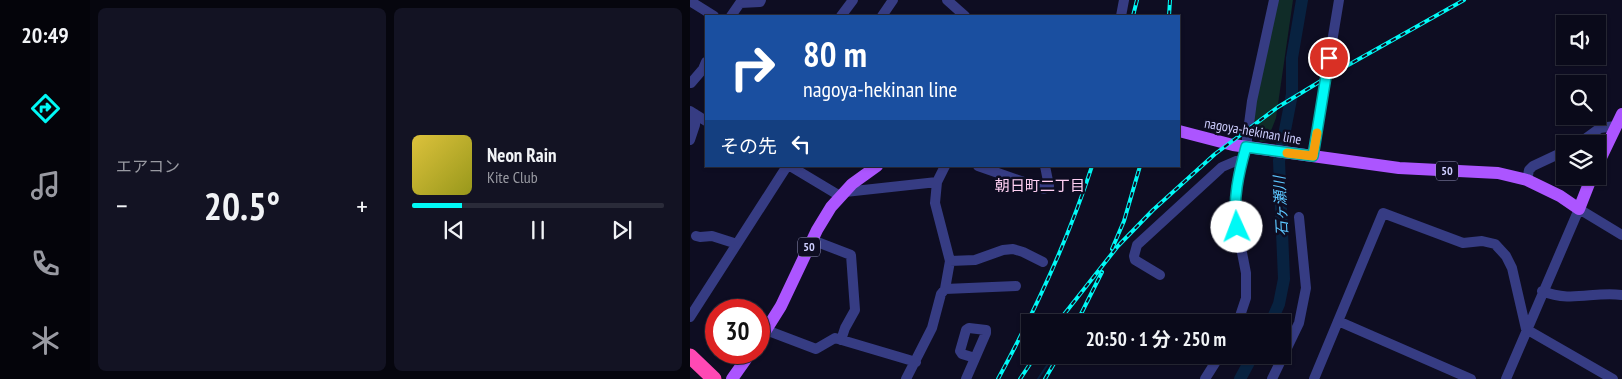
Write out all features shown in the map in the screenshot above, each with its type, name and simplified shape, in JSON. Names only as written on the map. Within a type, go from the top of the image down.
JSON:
[{"type":"highway","points":[[690,356],[714,379]]},
{"type":"main road","points":[[1606,146],[1622,114]]},
{"type":"main road","name":"nagoya-hekinan line","points":[[1180,132],[1252,148],[1399,168],[1498,173],[1527,180],[1560,196],[1579,209]]},
{"type":"main road","name":"50","points":[[770,324],[781,306],[812,240],[831,207],[842,194],[876,167]]},
{"type":"main road","points":[[1579,209],[1588,185]]},
{"type":"main road","points":[[732,379],[743,364]]},
{"type":"street","points":[[732,15],[739,2],[760,2],[761,0]]},
{"type":"street","points":[[842,15],[854,0]]},
{"type":"street","points":[[883,15],[892,0]]},
{"type":"street","points":[[947,0],[964,15]]},
{"type":"street","points":[[1121,15],[1124,0]]},
{"type":"street","points":[[1241,314],[1246,298],[1246,273],[1235,217],[1239,170],[1242,160],[1252,148],[1252,101],[1274,0]]},
{"type":"street","points":[[1310,156],[1339,0]]},
{"type":"street","points":[[690,1],[712,15]]},
{"type":"street","points":[[691,83],[705,64]]},
{"type":"street","points":[[692,112],[705,119]]},
{"type":"street","points":[[690,140],[695,125],[692,112]]},
{"type":"street","points":[[1590,135],[1600,128],[1615,126]]},
{"type":"street","points":[[1527,180],[1529,170],[1533,166],[1556,155]]},
{"type":"street","points":[[1160,275],[1135,260],[1134,256],[1137,245],[1222,167],[1242,160]]},
{"type":"street","points":[[690,317],[788,167]]},
{"type":"street","points":[[791,167],[842,194],[936,182]]},
{"type":"street","points":[[906,379],[932,328],[941,294],[945,289],[950,261],[935,203],[936,182],[944,167]]},
{"type":"street","points":[[981,167],[1044,190],[1049,186],[1046,167]]},
{"type":"street","points":[[1506,379],[1579,209],[1622,235]]},
{"type":"street","points":[[1314,379],[1383,213],[1463,243],[1482,241],[1495,244],[1506,256],[1512,268],[1526,329],[1612,379]]},
{"type":"street","points":[[1272,379],[1299,323],[1306,288],[1299,217]]},
{"type":"street","points":[[696,236],[712,236],[737,244]]},
{"type":"street","points":[[812,240],[851,255],[855,310],[845,328],[842,340]]},
{"type":"street","points":[[950,261],[975,260],[1002,250],[1013,249],[1043,262]]},
{"type":"street","points":[[945,289],[1016,286]]},
{"type":"street","points":[[1542,292],[1555,297],[1612,293],[1622,295]]},
{"type":"street","points":[[1338,321],[1471,379]]},
{"type":"street","points":[[770,331],[816,348],[835,338],[916,362]]},
{"type":"street","points":[[966,379],[975,358]]},
{"type":"street","points":[[1205,379],[1214,364]]},
{"type":"green space","points":[[1278,0],[1293,0],[1276,118],[1267,141],[1261,142],[1252,133],[1258,86]]},
{"type":"waterway","name":"石ヶ瀬川","points":[[1275,314],[1279,304],[1284,279],[1279,161],[1292,94],[1292,58],[1302,0]]},
{"type":"waterway","points":[[1038,379],[1048,364]]},
{"type":"waterway","name":"石ヶ瀬川","points":[[1240,379],[1248,364]]},
{"type":"railway","points":[[1133,15],[1137,0]]},
{"type":"railway","points":[[1169,15],[1170,0]]},
{"type":"railway","points":[[1064,314],[1118,246],[1153,210],[1215,154],[1278,107],[1334,73],[1464,0]]},
{"type":"railway","points":[[998,379],[1050,275],[1083,194],[1092,167]]},
{"type":"railway","points":[[1112,249],[1124,221],[1140,167]]},
{"type":"railway","points":[[1081,314],[1102,272]]},
{"type":"railway","points":[[1020,379],[1030,364]]},
{"type":"railway","points":[[1045,379],[1054,364]]},
{"type":"slow traffic","points":[[1287,153],[1313,156],[1317,133]]},
{"type":"district","name":"朝日町二丁目","points":[[1040,186]]},
{"type":"route","points":[[1237,227],[1235,217],[1236,194],[1239,170],[1246,147],[1313,156],[1329,58]]}]
